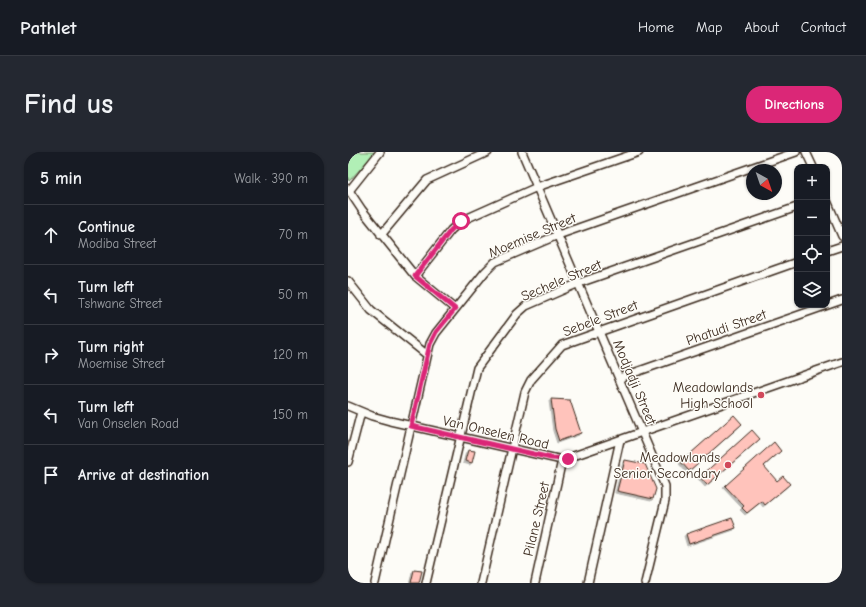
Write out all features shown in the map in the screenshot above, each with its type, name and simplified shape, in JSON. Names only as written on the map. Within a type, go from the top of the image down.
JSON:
[{"type":"street","points":[[380,152],[348,190],[381,235],[415,276],[455,309]]},
{"type":"street","points":[[381,235],[422,184],[433,176],[488,152]]},
{"type":"street","name":"Modjadji Street","points":[[522,152],[662,477],[666,493],[645,583]]},
{"type":"street","points":[[415,276],[451,230],[461,221],[537,187],[638,152]]},
{"type":"street","name":"Moemise Street","points":[[375,583],[426,354],[436,332],[495,262],[558,235],[796,152]]},
{"type":"street","points":[[806,152],[812,164]]},
{"type":"street","name":"Sechele Street","points":[[426,583],[462,438],[477,368],[484,356],[523,308],[579,283],[794,208]]},
{"type":"street","points":[[830,208],[842,236]]},
{"type":"street","points":[[830,251],[842,246]]},
{"type":"street","name":"Sebele Street","points":[[481,583],[525,392],[531,380],[562,345],[794,263]]},
{"type":"street","points":[[348,281],[371,310],[426,354]]},
{"type":"street","name":"Phatudi Street","points":[[619,378],[842,300]]},
{"type":"street","name":"Van Onselen Road","points":[[348,406],[383,420],[562,460],[842,362]]},
{"type":"street","points":[[348,462],[361,412]]},
{"type":"street","points":[[588,583],[620,440]]},
{"type":"street","name":"Pilane Street","points":[[535,583],[562,460]]},
{"type":"green space","points":[[348,152],[376,152],[349,181],[348,178]]},
{"type":"building","points":[[551,399],[570,400],[581,433],[559,441],[555,429]]},
{"type":"building","points":[[734,415],[742,424],[689,471],[681,462]]},
{"type":"building","points":[[752,430],[760,439],[707,485],[700,477]]},
{"type":"building","points":[[774,442],[781,451],[764,466],[777,481],[783,476],[790,484],[765,505],[762,501],[747,513],[742,508],[744,506],[725,486]]},
{"type":"building","points":[[468,450],[475,451],[472,463],[465,461]]},
{"type":"building","points":[[625,460],[645,464],[656,489],[653,499],[617,491]]},
{"type":"building","points":[[732,518],[736,528],[689,544],[686,534]]},
{"type":"building","points":[[414,570],[422,571],[419,583],[411,583]]},
{"type":"place","name":"Meadowlands High School","points":[[761,395]]},
{"type":"place","name":"Meadowlands Senior Secondary","points":[[728,465]]},
{"type":"route","points":[[461,221],[451,230],[415,276],[455,309],[432,338],[426,354],[411,426],[551,458],[562,460],[568,459]]}]
